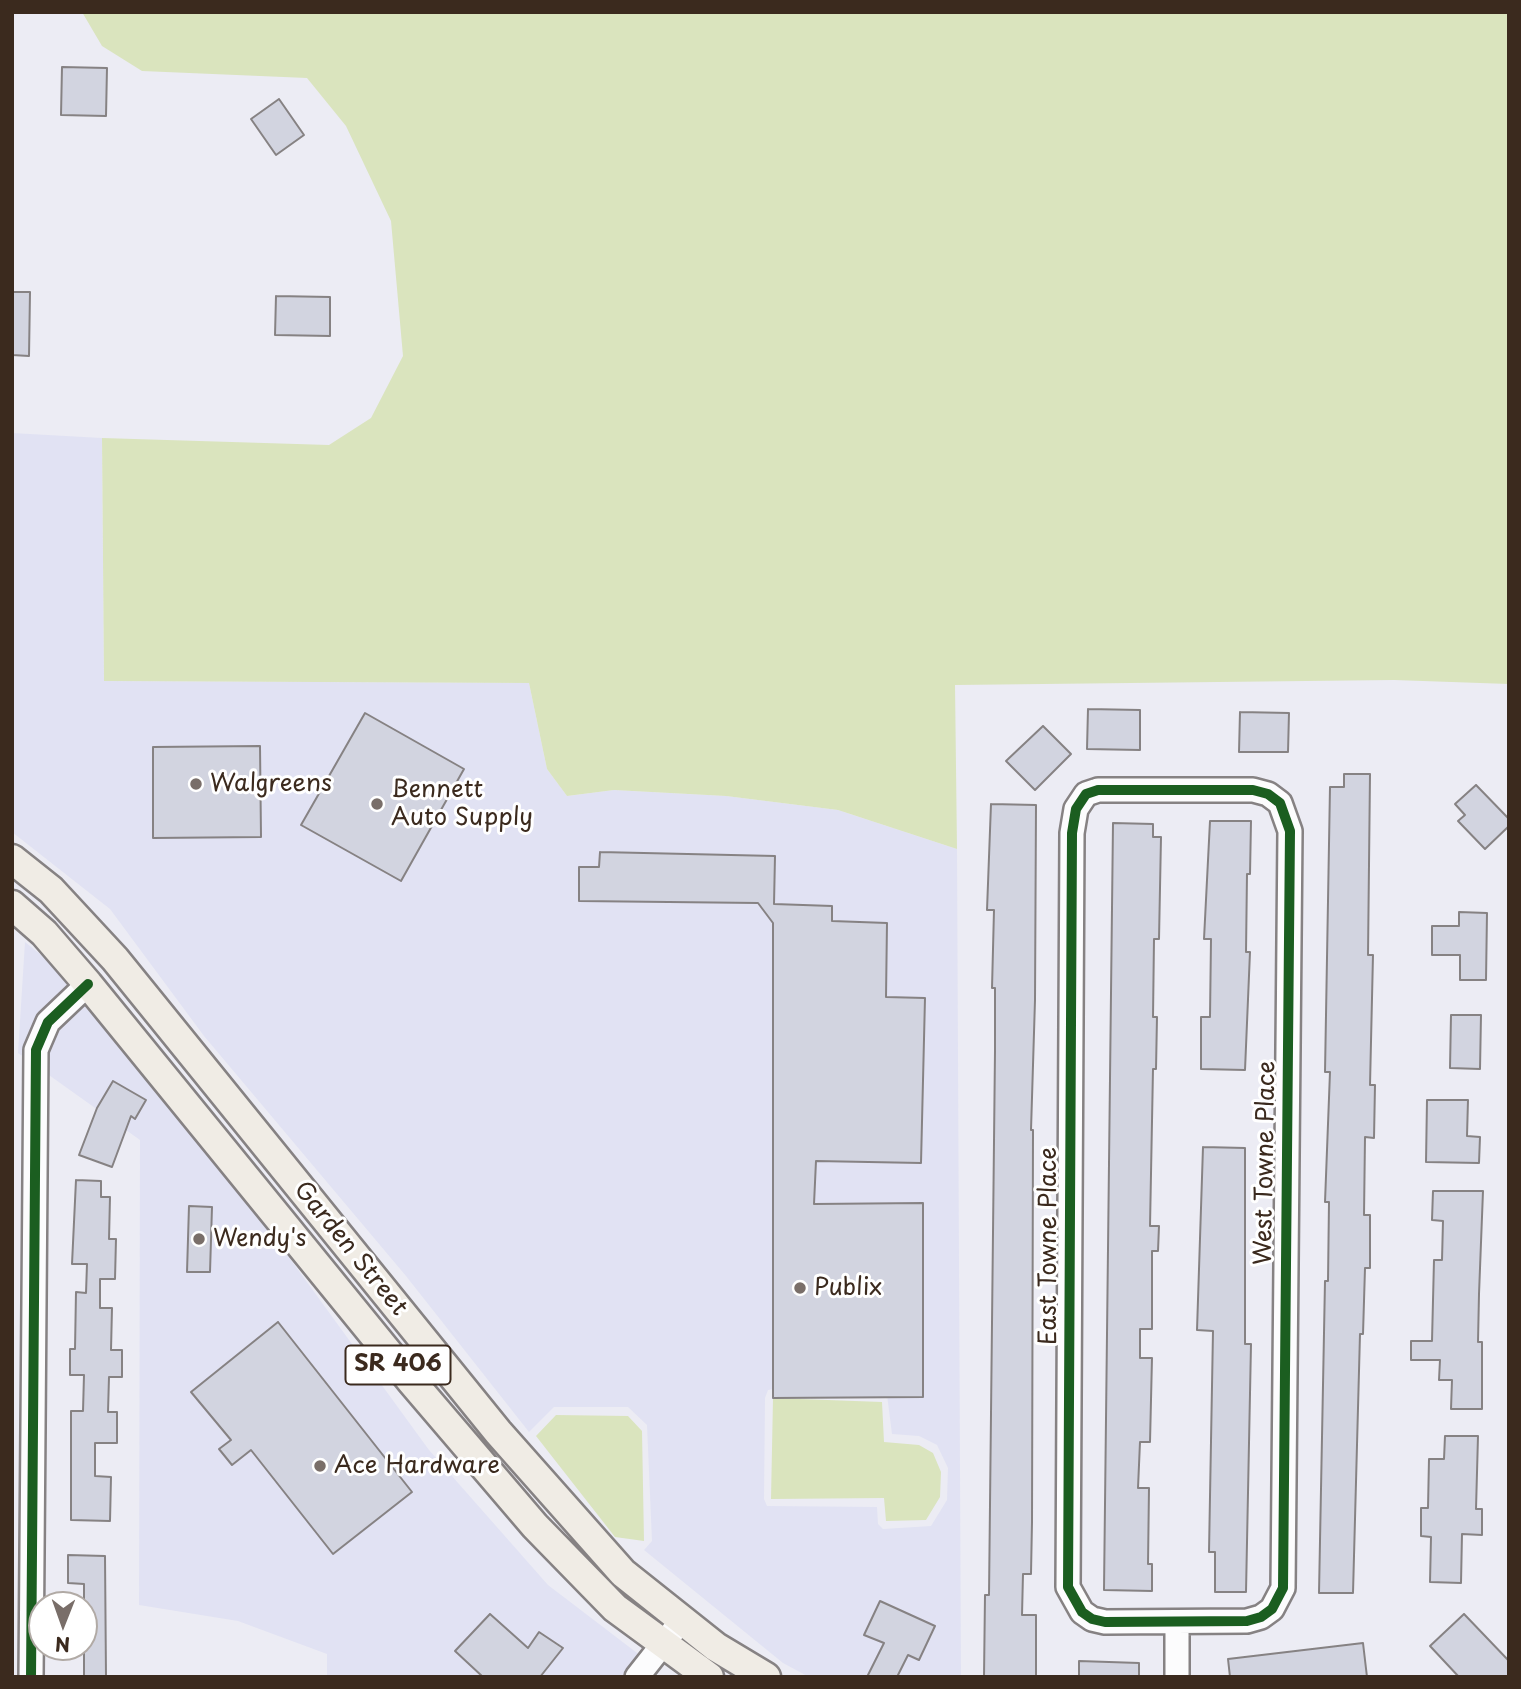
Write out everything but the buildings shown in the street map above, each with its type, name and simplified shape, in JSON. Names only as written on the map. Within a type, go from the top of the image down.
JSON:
[{"type":"main road","name":"Garden Street","points":[[12,859],[51,890],[115,959],[546,1488],[623,1573],[716,1647],[766,1677]]},
{"type":"main road","name":"Garden Street","points":[[12,905],[44,933],[88,984],[534,1526],[615,1608],[709,1677]]},
{"type":"main road","points":[[237,1167],[282,1202],[307,1213],[322,1214]]},
{"type":"main road","points":[[292,1235],[312,1233],[330,1240],[376,1280]]},
{"type":"street","name":"West Towne Place","points":[[1098,790],[1253,790],[1268,794],[1280,803],[1290,831],[1283,1588],[1280,1599],[1261,1618],[1247,1621],[1177,1623]]},
{"type":"street","name":"East Towne Place","points":[[1098,790],[1086,794],[1076,809],[1072,833],[1068,1587],[1082,1612],[1092,1619],[1177,1623]]},
{"type":"street","points":[[31,1677],[36,1051],[48,1022],[88,984]]},
{"type":"street","points":[[637,1677],[682,1620]]},
{"type":"street","points":[[1177,1623],[1177,1677]]},
{"type":"shaded area","points":[[12,433],[102,438],[104,681],[529,683],[547,769],[567,796],[614,790],[726,796],[838,810],[957,849],[961,1677],[809,1677],[783,1663],[644,1550],[652,1541],[647,1425],[628,1407],[554,1407],[529,1432],[406,1276],[204,1036],[110,909],[12,832]],"holes":[[[768,1390],[887,1395],[892,1434],[919,1436],[937,1445],[948,1468],[947,1500],[931,1526],[883,1529],[878,1524],[877,1507],[767,1506],[764,1499],[765,1398]]]},
{"type":"shaded area","points":[[25,942],[72,980],[137,1058],[288,1256],[429,1450],[548,1585],[641,1656],[625,1677],[327,1677],[327,1654],[238,1621],[139,1605],[140,1140],[18,1053]]},
{"type":"green space","points":[[82,12],[1509,12],[1509,684],[1394,680],[955,685],[957,849],[838,810],[726,796],[614,790],[567,796],[547,769],[529,683],[104,681],[102,438],[329,445],[371,418],[403,356],[391,221],[346,126],[307,78],[142,71],[102,46]]},
{"type":"green space","points":[[773,1398],[882,1402],[884,1442],[919,1445],[933,1453],[941,1472],[940,1497],[926,1520],[886,1521],[884,1498],[771,1499]]},
{"type":"green space","points":[[556,1415],[628,1416],[642,1431],[644,1541],[615,1537],[536,1436]]},
{"type":"cycle path","points":[[1098,790],[1253,790],[1268,794],[1280,803],[1290,831],[1283,1588],[1272,1609],[1261,1617],[1247,1621],[1105,1622],[1092,1619],[1082,1612],[1068,1587],[1072,833],[1076,809],[1086,794],[1098,790]]},
{"type":"cycle path","points":[[31,1677],[36,1050],[48,1022],[88,984]]},
{"type":"place","name":"Walgreens","points":[[196,784]]},
{"type":"place","name":"Bennett Auto Supply","points":[[377,804]]},
{"type":"place","name":"Wendy's","points":[[199,1239]]},
{"type":"place","name":"Publix","points":[[800,1288]]},
{"type":"place","name":"Ace Hardware","points":[[320,1466]]}]
